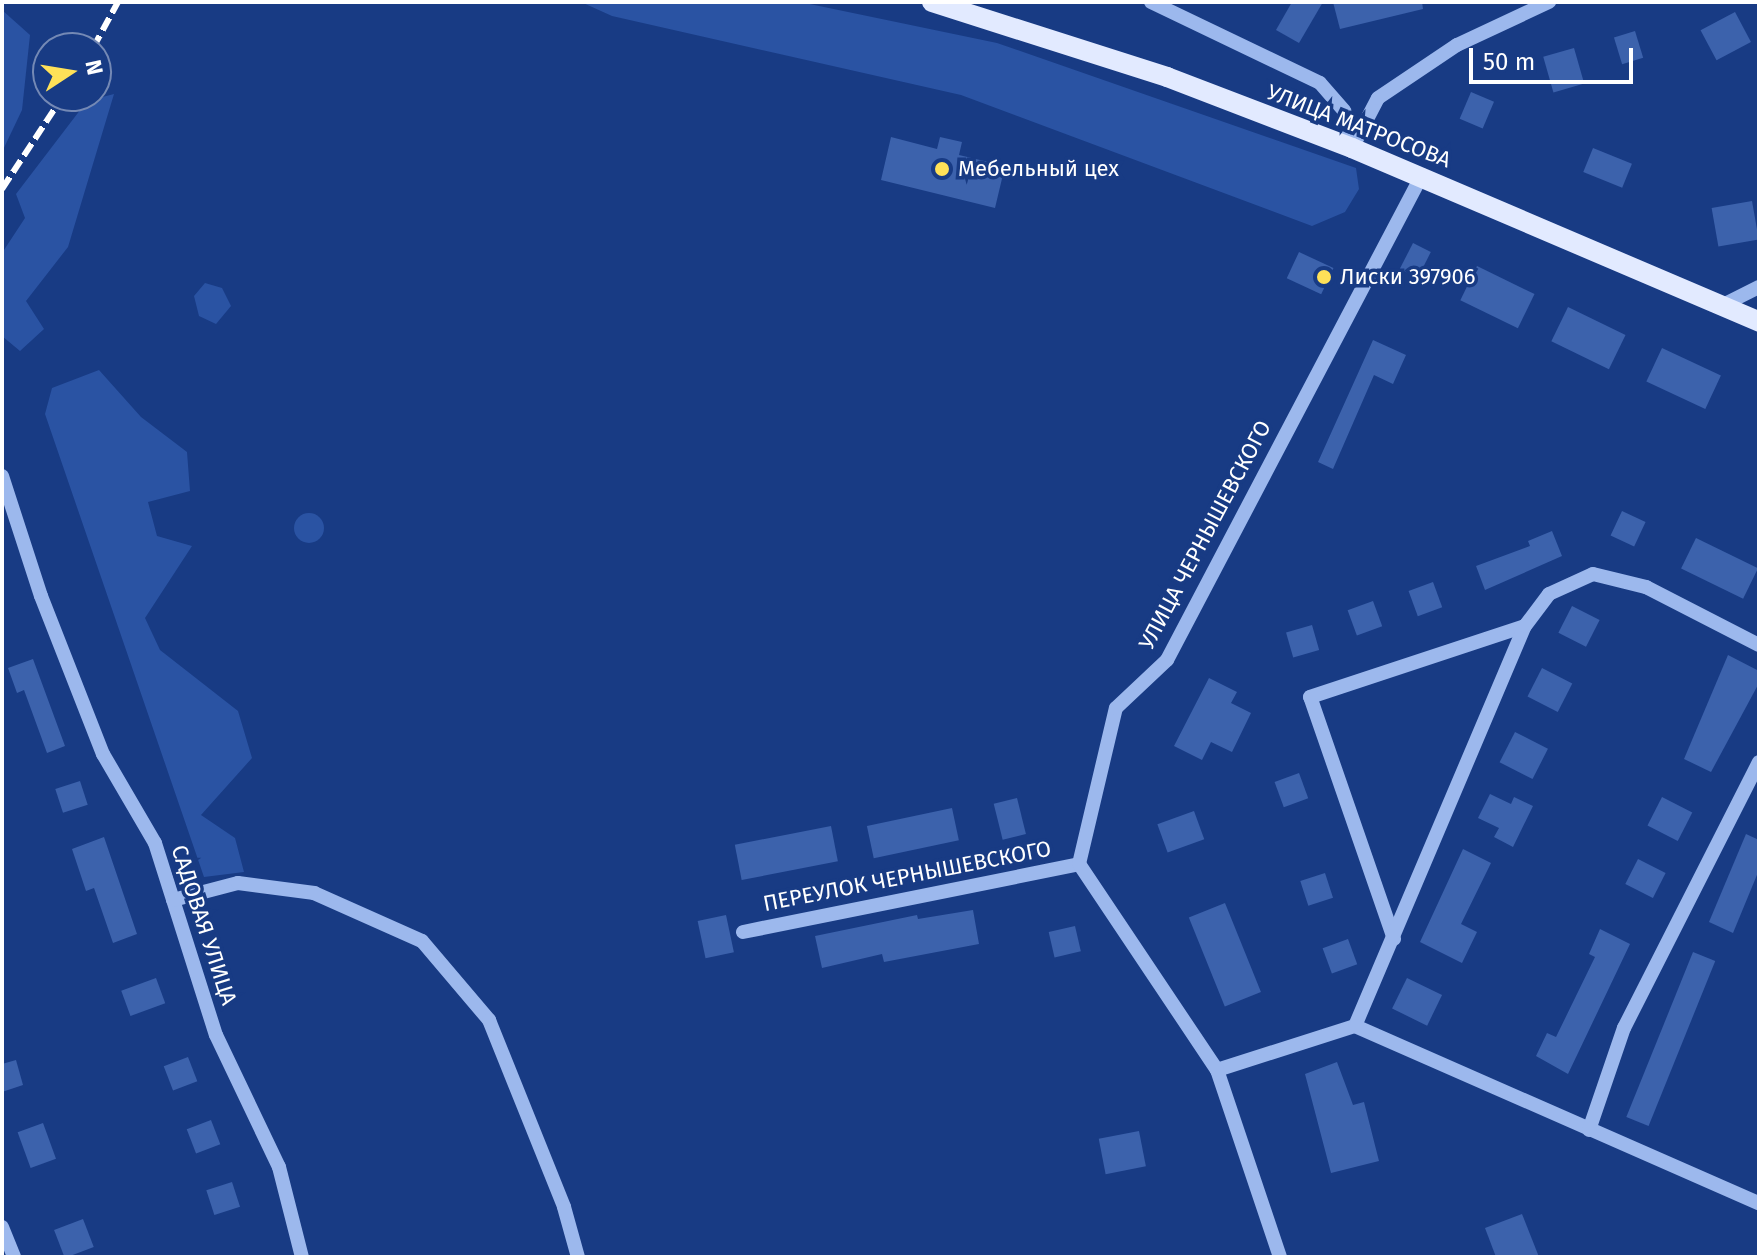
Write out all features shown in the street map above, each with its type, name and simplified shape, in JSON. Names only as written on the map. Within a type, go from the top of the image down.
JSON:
[{"type":"main road","name":"УЛИЦА МАТРОСОВА","points":[[932,2],[1167,77],[1422,175],[1759,322]]},
{"type":"street","points":[[1151,2],[1320,83],[1344,111],[1352,148]]},
{"type":"street","points":[[1352,148],[1378,98],[1457,45],[1549,2]]},
{"type":"street","name":"УЛИЦА ЧЕРНЫШЕВСКОГО","points":[[1079,864],[1116,708],[1167,660],[1422,175]]},
{"type":"street","points":[[1723,305],[1759,287]]},
{"type":"street","name":"САДОВАЯ УЛИЦА","points":[[2,476],[41,596],[103,754],[155,843],[216,1035],[279,1167],[302,1257]]},
{"type":"street","points":[[1355,1026],[1525,626],[1549,594],[1593,574],[1646,587],[1759,645]]},
{"type":"street","points":[[1394,939],[1310,697],[1525,626]]},
{"type":"street","points":[[1589,1130],[1624,1028],[1759,762]]},
{"type":"street","points":[[1079,864],[1217,1070],[1280,1257]]},
{"type":"street","name":"ПЕРЕУЛОК ЧЕРНЫШЕВСКОГО","points":[[743,932],[1079,864]]},
{"type":"street","points":[[173,900],[238,883],[314,893],[422,941],[489,1020],[564,1207],[578,1257]]},
{"type":"street","points":[[1217,1070],[1355,1026],[1759,1203]]},
{"type":"street","points":[[2,1227],[14,1257]]},
{"type":"shaded area","points":[[581,2],[800,2],[997,43],[1356,168],[1359,189],[1345,212],[1312,226],[961,95],[612,16]]},
{"type":"shaded area","points":[[2,10],[30,35],[22,110],[2,152]]},
{"type":"shaded area","points":[[79,112],[109,112],[68,247],[26,301],[44,329],[20,351],[2,336],[2,253],[25,218],[16,194]]},
{"type":"shaded area","points":[[205,283],[222,288],[231,306],[216,324],[199,316],[194,296]]},
{"type":"shaded area","points":[[99,370],[141,417],[187,452],[190,491],[148,502],[157,536],[192,546],[145,618],[160,650],[238,711],[252,758],[201,815],[235,838],[244,872],[204,877],[45,414],[52,388]]},
{"type":"shaded area","points":[[309,513],[320,517],[324,528],[320,539],[309,543],[298,539],[294,528],[298,517]]},
{"type":"building","points":[[1292,2],[1323,2],[1299,43],[1276,30]]},
{"type":"building","points":[[1333,2],[1422,2],[1423,9],[1340,29]]},
{"type":"building","points":[[1735,12],[1751,42],[1717,60],[1701,30]]},
{"type":"building","points":[[1635,31],[1643,58],[1622,64],[1614,37]]},
{"type":"building","points":[[1574,48],[1584,84],[1553,92],[1543,57]]},
{"type":"building","points":[[1471,92],[1494,102],[1483,128],[1460,119]]},
{"type":"building","points":[[891,137],[937,149],[940,137],[962,142],[959,155],[1005,166],[995,208],[881,180]]},
{"type":"building","points":[[1593,148],[1632,164],[1622,188],[1583,172]]},
{"type":"building","points":[[1752,201],[1759,239],[1718,247],[1712,208]]},
{"type":"building","points":[[1413,243],[1431,252],[1418,278],[1400,269]]},
{"type":"building","points":[[1299,252],[1333,268],[1321,294],[1287,278]]},
{"type":"building","points":[[1477,266],[1535,294],[1518,328],[1460,300]]},
{"type":"building","points":[[1568,307],[1626,335],[1609,369],[1551,341]]},
{"type":"building","points":[[1373,340],[1406,355],[1393,384],[1374,375],[1333,469],[1318,462]]},
{"type":"building","points":[[1662,348],[1721,375],[1705,409],[1646,382]]},
{"type":"building","points":[[1622,511],[1646,522],[1634,546],[1611,535]]},
{"type":"building","points":[[1552,531],[1562,556],[1485,590],[1476,566],[1530,546],[1528,541]]},
{"type":"building","points":[[1696,538],[1758,568],[1743,599],[1681,569]]},
{"type":"building","points":[[1433,582],[1442,607],[1418,616],[1409,591]]},
{"type":"building","points":[[1373,601],[1382,626],[1357,636],[1348,610]]},
{"type":"building","points":[[1572,606],[1600,620],[1586,647],[1558,633]]},
{"type":"building","points":[[1312,625],[1319,650],[1293,657],[1286,632]]},
{"type":"building","points":[[1728,655],[1759,671],[1759,683],[1711,772],[1684,759]]},
{"type":"building","points":[[33,659],[65,746],[47,753],[24,690],[17,693],[8,668]]},
{"type":"building","points":[[1542,668],[1572,683],[1558,712],[1527,697]]},
{"type":"building","points":[[1209,678],[1237,692],[1231,703],[1251,713],[1232,752],[1211,742],[1202,760],[1174,746]]},
{"type":"building","points":[[1515,732],[1548,749],[1533,779],[1500,762]]},
{"type":"building","points":[[1299,773],[1308,798],[1284,807],[1275,782]]},
{"type":"building","points":[[80,781],[88,805],[63,813],[55,789]]},
{"type":"building","points":[[1490,794],[1511,804],[1514,797],[1533,806],[1513,847],[1494,837],[1499,828],[1478,818]]},
{"type":"building","points":[[1662,797],[1692,812],[1678,841],[1647,826]]},
{"type":"building","points":[[1017,798],[1026,834],[1003,840],[994,804]]},
{"type":"building","points":[[952,808],[959,840],[874,858],[867,826]]},
{"type":"building","points":[[1194,811],[1204,839],[1168,853],[1157,824]]},
{"type":"building","points":[[831,826],[838,861],[742,880],[735,845]]},
{"type":"building","points":[[1746,834],[1759,840],[1759,870],[1733,933],[1709,922]]},
{"type":"building","points":[[104,837],[137,934],[113,943],[94,888],[86,891],[72,849]]},
{"type":"building","points":[[1463,849],[1491,863],[1461,924],[1477,932],[1462,963],[1420,942]]},
{"type":"building","points":[[1638,859],[1666,873],[1653,898],[1625,884]]},
{"type":"building","points":[[1325,873],[1333,898],[1308,906],[1300,881]]},
{"type":"building","points":[[1225,903],[1261,992],[1225,1007],[1189,918]]},
{"type":"building","points":[[973,910],[979,944],[884,962],[882,954],[822,968],[815,936],[917,915],[918,919]]},
{"type":"building","points":[[726,915],[734,952],[706,958],[698,921]]},
{"type":"building","points":[[1075,926],[1081,951],[1055,957],[1049,932]]},
{"type":"building","points":[[1600,929],[1630,944],[1568,1074],[1536,1056],[1547,1033],[1556,1037],[1595,957],[1589,954]]},
{"type":"building","points":[[1348,939],[1357,964],[1332,974],[1323,948]]},
{"type":"building","points":[[1693,952],[1715,961],[1649,1126],[1626,1117]]},
{"type":"building","points":[[156,978],[165,1003],[130,1016],[121,991]]},
{"type":"building","points":[[1407,978],[1442,995],[1427,1026],[1392,1009]]},
{"type":"building","points":[[188,1057],[197,1081],[173,1091],[164,1066]]},
{"type":"building","points":[[16,1060],[23,1085],[2,1092],[2,1064]]},
{"type":"building","points":[[1337,1062],[1353,1105],[1364,1102],[1379,1161],[1331,1173],[1305,1074]]},
{"type":"building","points":[[211,1120],[220,1144],[196,1154],[187,1129]]},
{"type":"building","points":[[43,1123],[56,1159],[31,1168],[18,1132]]},
{"type":"building","points":[[1139,1131],[1146,1166],[1106,1174],[1099,1139]]},
{"type":"building","points":[[232,1182],[240,1207],[214,1215],[206,1190]]},
{"type":"building","points":[[1522,1214],[1539,1257],[1496,1257],[1485,1228]]},
{"type":"building","points":[[83,1219],[94,1247],[64,1257],[54,1230]]},
{"type":"railway","points":[[102,32],[118,2]]},
{"type":"railway","points":[[2,189],[53,112]]},
{"type":"place","name":"Мебельный цех","points":[[942,169]]},
{"type":"place","name":"Лиски 397906","points":[[1324,277]]}]
